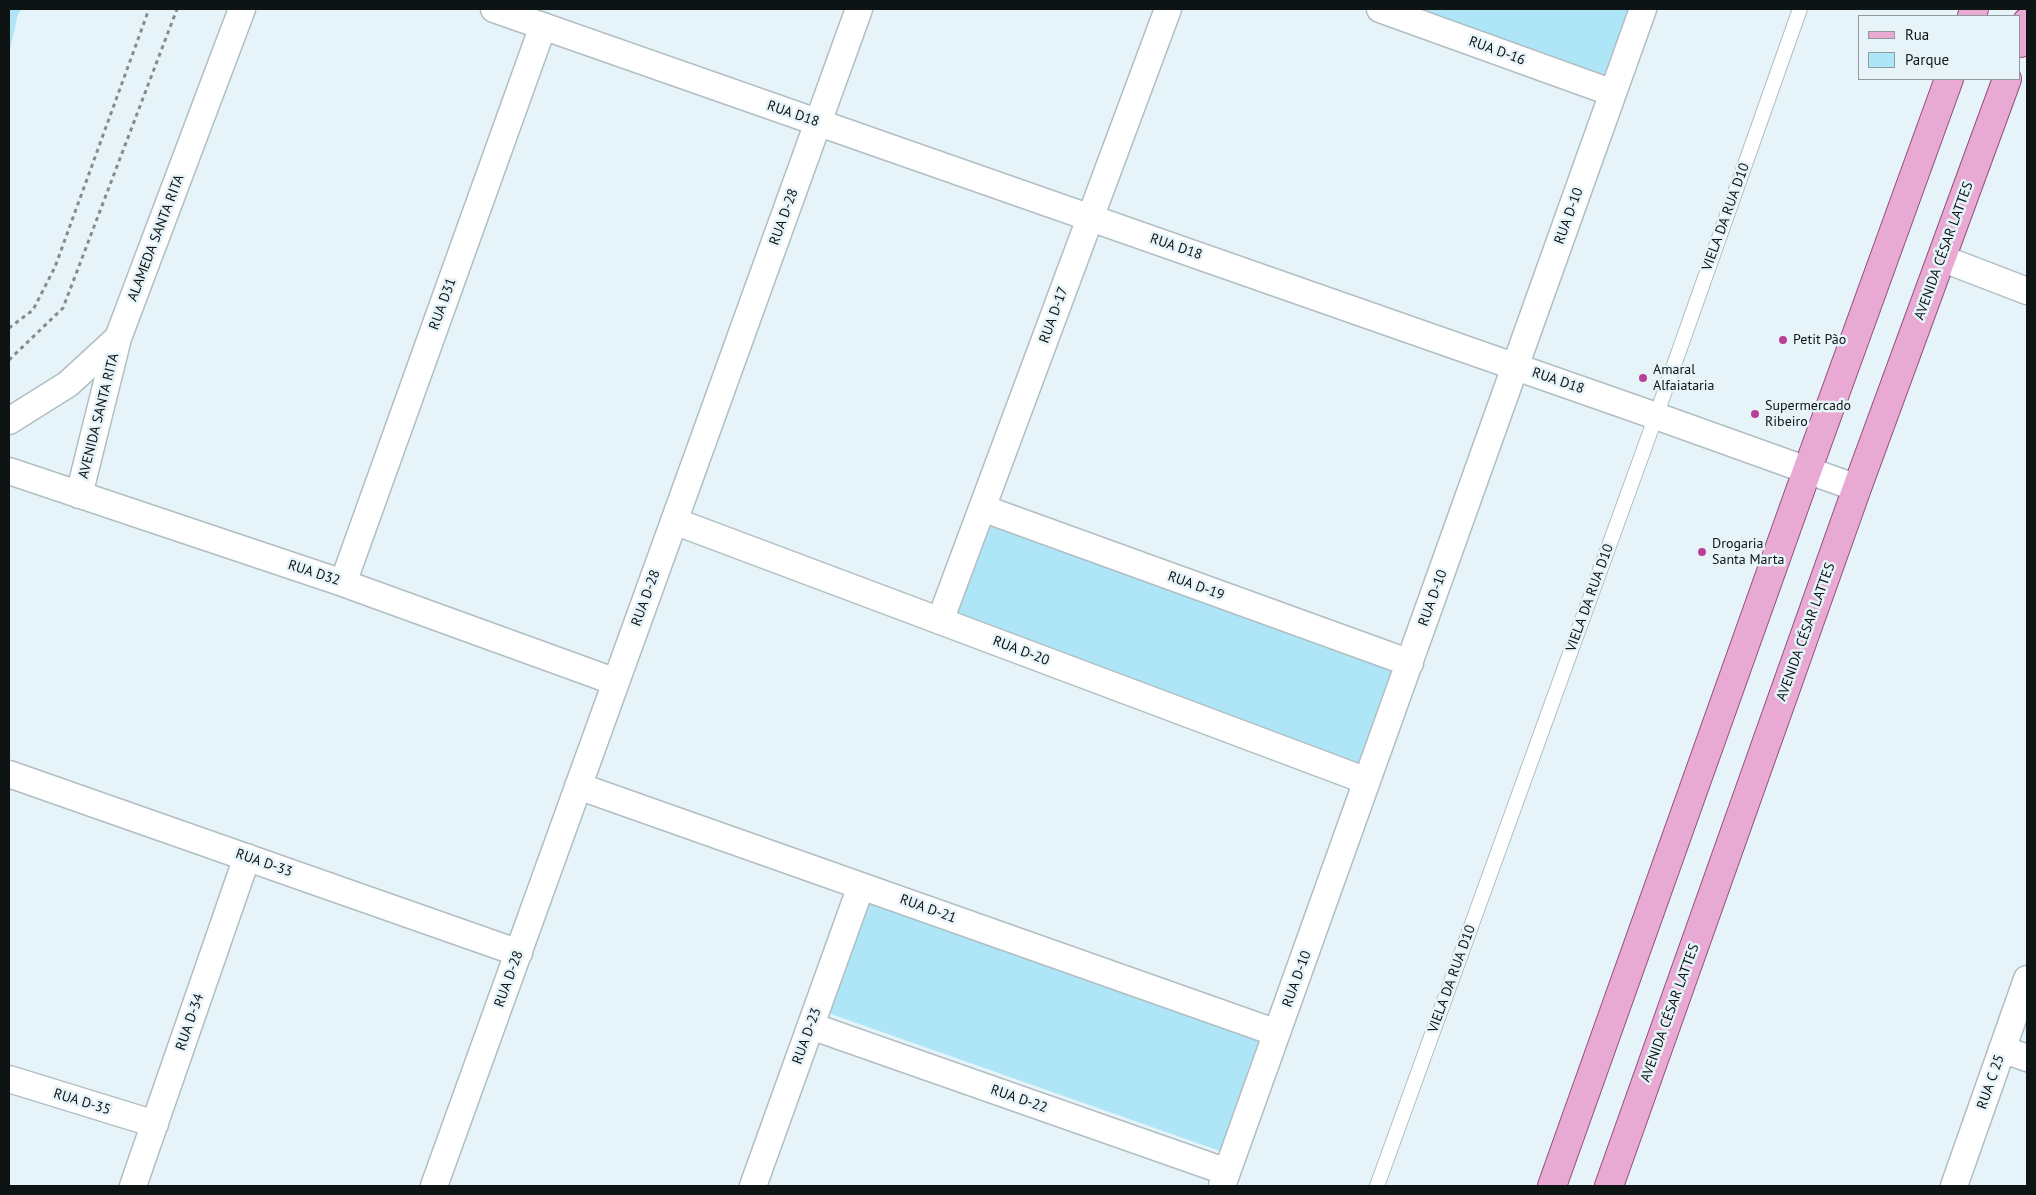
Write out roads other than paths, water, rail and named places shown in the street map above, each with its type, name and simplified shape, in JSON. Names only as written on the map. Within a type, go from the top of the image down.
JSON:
[{"type":"main road","points":[[2021,40],[2027,22]]},
{"type":"main road","points":[[1552,1186],[1949,80]]},
{"type":"main road","name":"AVENIDA CÉSAR LATTES","points":[[1609,1186],[1857,488],[2007,80]]},
{"type":"street","name":"ALAMEDA SANTA RITA","points":[[9,421],[68,384],[118,338],[242,9]]},
{"type":"street","name":"RUA D18","points":[[494,9],[1515,366],[1857,488]]},
{"type":"street","name":"RUA D-28","points":[[442,1184],[519,953],[578,786],[859,9]]},
{"type":"street","name":"RUA D-17","points":[[940,621],[1168,9]]},
{"type":"street","name":"RUA D-16","points":[[1380,9],[1614,93]]},
{"type":"street","name":"RUA D-10","points":[[1225,1179],[1643,9]]},
{"type":"street","name":"RUA D31","points":[[343,583],[543,26]]},
{"type":"street","points":[[1941,258],[2027,291]]},
{"type":"street","name":"AVENIDA SANTA RITA","points":[[79,495],[118,338]]},
{"type":"street","name":"RUA D32","points":[[9,471],[343,583],[616,682]]},
{"type":"street","name":"RUA D-19","points":[[982,508],[1410,663]]},
{"type":"street","name":"RUA D-20","points":[[674,521],[1367,782]]},
{"type":"street","name":"RUA D-33","points":[[9,774],[519,953]]},
{"type":"street","name":"RUA D-21","points":[[578,786],[1277,1033]]},
{"type":"street","name":"RUA D-34","points":[[132,1186],[247,858]]},
{"type":"street","name":"RUA D-23","points":[[753,1186],[861,886]]},
{"type":"street","name":"RUA C 25","points":[[1954,1186],[2027,979]]},
{"type":"street","name":"RUA D-22","points":[[810,1026],[1225,1179]]},
{"type":"street","points":[[2002,1049],[2027,1058]]},
{"type":"street","name":"RUA D-35","points":[[9,1079],[155,1124]]},
{"type":"lane","name":"VIELA DA RUA D10","points":[[1377,1186],[1656,416],[1800,9]]},
{"type":"place","name":"Petit Pão","points":[[1783,340]]},
{"type":"place","name":"Amaral Alfaiataria","points":[[1643,378]]},
{"type":"place","name":"Supermercado Ribeiro","points":[[1755,414]]},
{"type":"place","name":"Drogaria Santa Marta","points":[[1702,552]]}]
